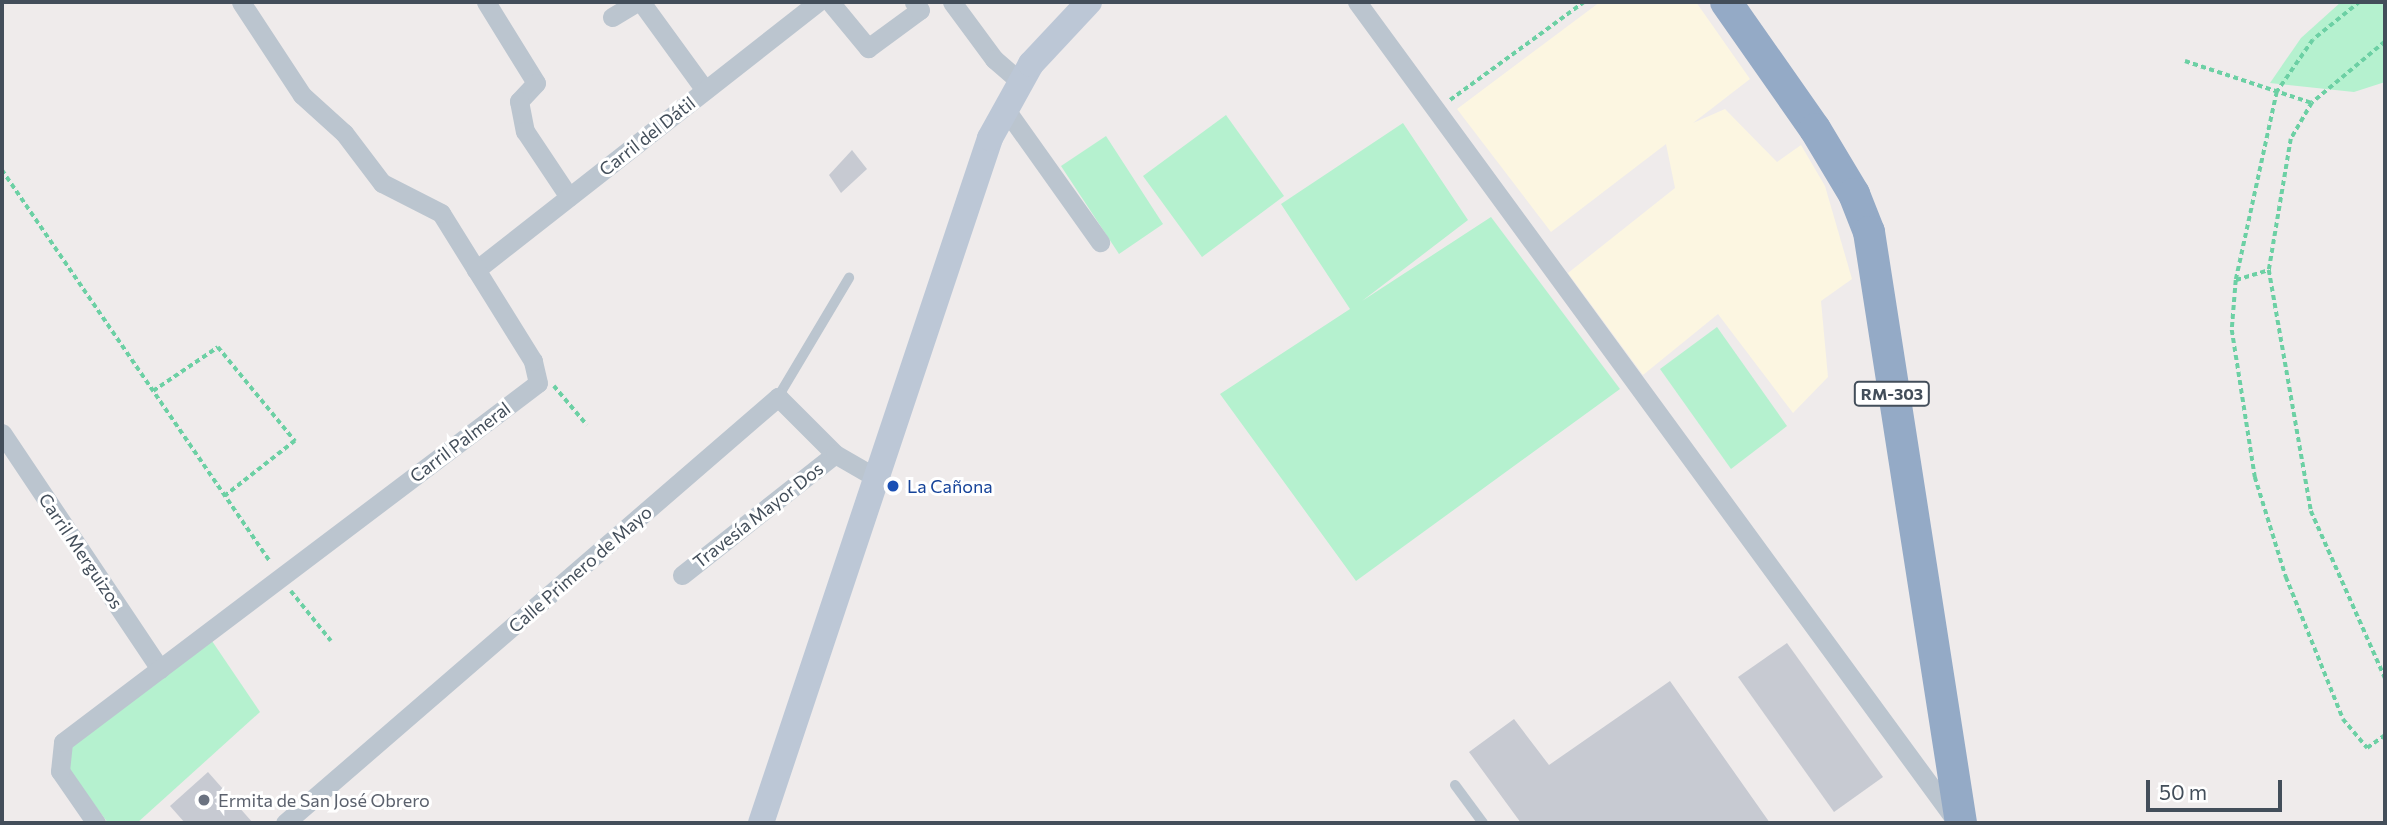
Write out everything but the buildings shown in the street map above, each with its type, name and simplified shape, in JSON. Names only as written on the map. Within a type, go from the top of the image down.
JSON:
[{"type":"highway","name":"RM-303","points":[[1726,2],[1815,129],[1854,194],[1868,232],[1959,823]]},
{"type":"main road","points":[[761,823],[875,477],[1003,107],[1019,81],[1089,2]]},
{"type":"street","points":[[241,2],[302,95],[383,183],[440,213],[533,361]]},
{"type":"street","points":[[486,2],[536,83],[519,101],[525,131],[569,197]]},
{"type":"street","points":[[612,17],[639,2],[705,90]]},
{"type":"street","name":"Carril del Dátil","points":[[476,270],[818,2]]},
{"type":"street","points":[[830,2],[868,48],[920,10],[914,2]]},
{"type":"street","points":[[952,2],[993,59],[1019,81]]},
{"type":"street","points":[[1357,2],[1959,823]]},
{"type":"street","points":[[1003,107],[1100,242]]},
{"type":"street","name":"Carril Palmeral","points":[[96,823],[60,771],[63,742],[538,383],[533,361]]},
{"type":"street","points":[[778,397],[835,454],[875,477]]},
{"type":"street","name":"Calle Primero de Mayo","points":[[285,823],[778,397]]},
{"type":"street","name":"Carril Merguizos","points":[[2,433],[160,669]]},
{"type":"street","name":"Travesía Mayor Dos","points":[[682,575],[835,454]]},
{"type":"lane","points":[[778,397],[849,278]]},
{"type":"lane","points":[[1455,785],[1483,823]]},
{"type":"path","points":[[1437,110],[1584,2]]},
{"type":"path","points":[[2360,2],[2312,40],[2277,92],[2236,280],[2232,330],[2241,406],[2286,577],[2343,719],[2367,748],[2385,734]]},
{"type":"path","points":[[2385,42],[2312,103],[2291,139],[2270,270],[2311,510],[2385,678]]},
{"type":"path","points":[[2185,61],[2312,103]]},
{"type":"path","points":[[2,170],[281,578],[331,641]]},
{"type":"path","points":[[2236,280],[2270,270]]},
{"type":"path","points":[[153,391],[218,347],[295,440],[225,496]]},
{"type":"path","points":[[533,361],[587,425]]},
{"type":"shaded area","points":[[1600,2],[1696,2],[1750,79],[1693,123],[1725,109],[1777,162],[1801,145],[1825,186],[1852,279],[1821,301],[1828,377],[1793,413],[1718,314],[1643,375],[1568,273],[1675,188],[1666,144],[1551,232],[1457,109]]},
{"type":"green space","points":[[2341,2],[2385,2],[2385,82],[2354,92],[2270,83],[2301,38]]},
{"type":"green space","points":[[1226,115],[1284,196],[1202,257],[1143,176]]},
{"type":"green space","points":[[1403,123],[1468,220],[1362,301],[1491,217],[1620,389],[1356,581],[1220,394],[1350,309],[1281,204]]},
{"type":"green space","points":[[1106,136],[1163,224],[1119,254],[1061,166]]},
{"type":"green space","points":[[1717,327],[1787,426],[1731,469],[1660,369]]},
{"type":"green space","points":[[210,638],[260,712],[137,823],[108,823],[66,766],[73,745]]},
{"type":"place","name":"La Cañona","points":[[893,486]]},
{"type":"place","name":"Ermita de San José Obrero","points":[[204,800]]}]
